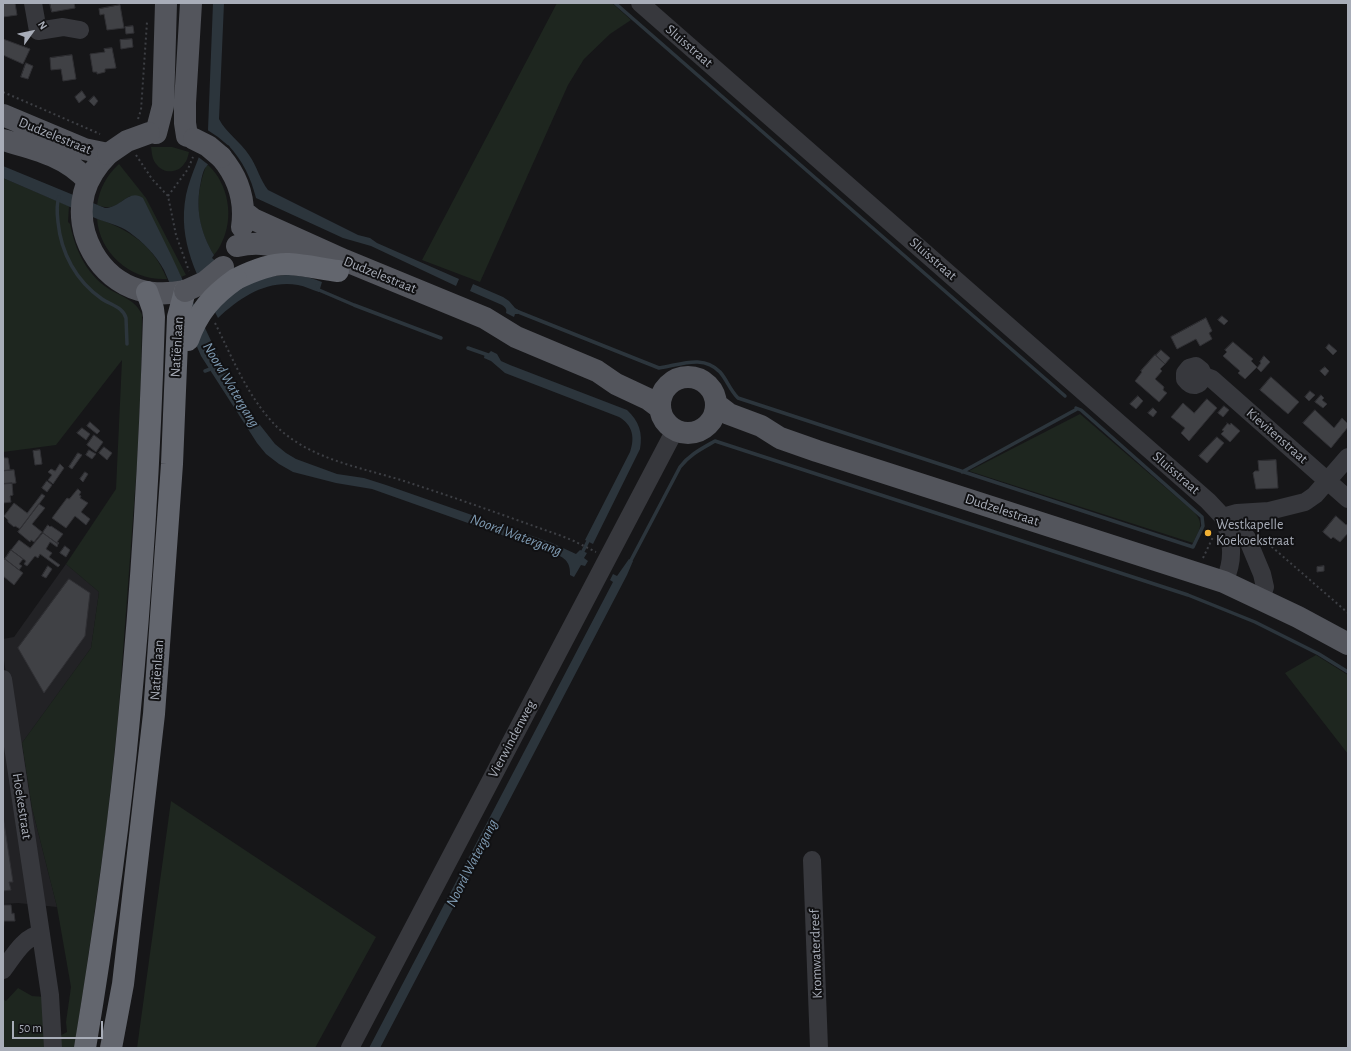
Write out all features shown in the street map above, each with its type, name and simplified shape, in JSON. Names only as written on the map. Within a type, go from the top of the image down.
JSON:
[{"type":"highway","points":[[176,370],[193,326],[205,306],[222,289],[230,273],[252,271],[269,266],[288,264],[338,271]]},
{"type":"highway","name":"Natiënlaan","points":[[111,1048],[122,984],[154,714],[172,464],[178,316],[173,288]]},
{"type":"highway","name":"Natiënlaan","points":[[85,1048],[96,980],[116,832],[129,720],[148,465],[153,309],[173,288]]},
{"type":"main road","points":[[148,129],[173,133],[190,138],[208,146],[221,157],[234,174],[242,195],[244,212],[242,228],[230,273],[205,282],[173,288],[139,290],[119,281],[102,266],[94,257],[86,236],[85,197],[106,145],[127,141],[148,129],[162,106],[166,3]]},
{"type":"main road","points":[[190,138],[185,123],[185,103],[191,3]]},
{"type":"main road","name":"Dudzelestraat","points":[[3,115],[84,149],[106,145]]},
{"type":"main road","name":"Dudzelestraat","points":[[3,140],[43,152],[70,164],[80,172],[85,197]]},
{"type":"main road","name":"Dudzelestraat","points":[[244,212],[253,219],[344,260],[485,318],[516,337],[597,371],[616,384],[648,399],[660,408]]},
{"type":"main road","name":"Dudzelestraat","points":[[237,246],[263,243],[276,246],[480,329],[516,337]]},
{"type":"main road","name":"Dudzelestraat","points":[[597,371],[618,374],[652,386],[667,386]]},
{"type":"main road","points":[[687,377],[698,379],[707,385],[714,393],[713,414],[703,429],[694,433],[684,433],[675,430],[667,424],[662,416],[660,408],[662,396],[667,386],[676,380],[687,377]]},
{"type":"main road","name":"Dudzelestraat","points":[[713,414],[718,424],[757,438],[780,438],[1224,582]]},
{"type":"main road","points":[[1224,582],[1261,599],[1348,644]]},
{"type":"street","points":[[33,3],[38,30],[63,27],[80,30]]},
{"type":"street","name":"Sluisstraat","points":[[640,3],[1097,403],[1208,501],[1223,517],[1239,528],[1247,538],[1262,574],[1266,587],[1261,599]]},
{"type":"street","name":"Kievitenstraat","points":[[1204,376],[1212,379],[1348,499]]},
{"type":"street","name":"Vierwindenweg","points":[[350,1048],[675,430]]},
{"type":"street","points":[[1223,517],[1237,513],[1269,511],[1305,502],[1315,495],[1348,457]]},
{"type":"street","name":"Sluisstraat","points":[[1223,517],[1231,541],[1232,554],[1224,582]]},
{"type":"street","name":"Hoekestraat","points":[[3,679],[50,995],[53,1048]]},
{"type":"street","name":"Kromwaterdreef","points":[[812,860],[819,1048]]},
{"type":"street","points":[[4,966],[24,943],[35,935],[41,934]]},
{"type":"path","points":[[148,18],[140,110],[148,129]]},
{"type":"path","points":[[3,92],[106,145]]},
{"type":"path","points":[[133,150],[143,167],[168,196],[176,235],[173,288]]},
{"type":"path","points":[[215,323],[243,380],[262,409],[278,427],[308,448],[340,463],[409,482],[574,540],[593,551]]},
{"type":"path","points":[[1197,573],[1223,517]]},
{"type":"path","points":[[1262,538],[1348,613]]},
{"type":"shaded area","points":[[557,3],[612,3],[631,20],[610,34],[584,59],[568,85],[480,282],[422,260]]},
{"type":"shaded area","points":[[151,147],[172,147],[189,152],[186,161],[181,167],[175,171],[167,171],[160,168],[155,163],[152,156]]},
{"type":"shaded area","points":[[119,164],[146,198],[186,275],[181,277],[166,247],[130,196],[115,206],[103,207],[97,205],[104,183],[110,173]]},
{"type":"shaded area","points":[[208,165],[221,182],[225,191],[228,212],[226,233],[214,255],[203,233],[199,212],[202,178],[206,166]]},
{"type":"shaded area","points":[[3,178],[69,206],[68,222],[70,224],[78,252],[88,268],[101,283],[132,302],[142,315],[137,464],[118,719],[106,831],[74,1048],[58,1048],[58,1037],[67,1032],[66,1022],[71,987],[57,907],[32,808],[22,743],[91,648],[99,592],[66,564],[116,489],[122,360],[56,445],[3,452]]},
{"type":"shaded area","points":[[97,218],[120,228],[139,240],[155,257],[167,279],[142,275],[130,270],[120,263],[111,254],[104,243],[99,231]]},
{"type":"shaded area","points":[[1080,414],[1194,512],[1199,520],[1200,527],[1193,543],[969,471]]},
{"type":"shaded area","points":[[66,564],[99,592],[91,648],[22,743],[32,808],[57,907],[18,903],[3,904],[3,722],[13,720],[3,654],[3,639],[14,637]]},
{"type":"shaded area","points":[[1316,655],[1348,675],[1348,754],[1285,673]]},
{"type":"shaded area","points":[[171,801],[376,937],[315,1048],[137,1048]]},
{"type":"shaded area","points":[[18,988],[32,996],[45,997],[48,1048],[3,1048],[3,999],[6,1001]]},
{"type":"water","points":[[213,3],[224,3],[219,119],[225,129],[242,145],[249,155],[268,190],[358,235],[370,238],[377,243],[459,279],[456,286],[371,246],[343,238],[256,198],[246,170],[228,145],[205,168],[199,191],[200,220],[205,238],[214,255],[212,258],[244,285],[264,278],[283,275],[302,276],[322,282],[319,292],[303,286],[286,284],[265,288],[245,297],[218,318],[191,259],[184,228],[186,195],[208,130]]},
{"type":"water","name":"Noord Watergang","points":[[3,166],[105,208],[116,205],[133,195],[143,198],[219,358],[254,418],[275,444],[286,453],[296,459],[337,474],[364,478],[386,485],[552,543],[576,554],[580,550],[587,553],[584,558],[588,561],[585,566],[581,565],[574,577],[570,575],[570,569],[567,561],[556,554],[372,489],[336,483],[293,472],[279,464],[266,454],[257,443],[201,356],[164,270],[149,249],[129,232],[121,228],[3,178]]},
{"type":"water","points":[[473,284],[503,297],[520,311],[518,314],[515,314],[514,317],[506,313],[506,309],[502,305],[470,291]]},
{"type":"water","points":[[491,351],[497,354],[501,361],[627,410],[635,418],[641,438],[640,449],[593,544],[585,540],[630,452],[632,447],[632,432],[630,428],[624,420],[619,417],[505,373],[491,361],[484,358],[485,353],[488,354]]},
{"type":"water","name":"Noord Watergang","points":[[629,559],[633,561],[627,575],[380,1048],[369,1048],[613,582],[610,580],[613,574],[617,576]]},
{"type":"pier","points":[[206,129],[230,147],[210,166],[197,156]]},
{"type":"building","points":[[3,3],[15,3],[17,15],[3,17]]},
{"type":"building","points":[[50,3],[74,3],[75,8],[52,12]]},
{"type":"building","points":[[120,5],[124,28],[107,30],[104,14],[100,15],[99,9]]},
{"type":"building","points":[[133,26],[134,33],[126,34],[125,27]]},
{"type":"building","points":[[3,39],[30,49],[23,64],[3,55]]},
{"type":"building","points":[[132,39],[133,47],[121,49],[120,40]]},
{"type":"building","points":[[112,48],[116,68],[105,69],[105,72],[97,74],[97,72],[93,72],[90,54],[105,52],[104,49]]},
{"type":"building","points":[[72,55],[76,79],[63,81],[61,69],[51,70],[50,58]]},
{"type":"building","points":[[26,63],[33,66],[28,79],[21,77]]},
{"type":"building","points":[[82,91],[86,97],[79,103],[75,97]]},
{"type":"building","points":[[94,96],[98,101],[94,106],[89,101]]},
{"type":"building","points":[[1222,316],[1228,321],[1224,325],[1218,320]]},
{"type":"building","points":[[1206,318],[1212,331],[1209,333],[1212,339],[1200,346],[1196,339],[1177,349],[1171,337]]},
{"type":"building","points":[[1233,342],[1253,359],[1251,361],[1257,367],[1245,379],[1238,373],[1240,371],[1223,356],[1227,352],[1225,350]]},
{"type":"building","points":[[1329,344],[1337,351],[1333,355],[1326,348]]},
{"type":"building","points":[[1161,350],[1170,358],[1165,364],[1156,355]]},
{"type":"building","points":[[1155,355],[1165,364],[1160,369],[1162,371],[1155,379],[1164,387],[1163,390],[1167,393],[1159,402],[1135,381],[1142,372],[1141,371]]},
{"type":"building","points":[[1264,356],[1270,362],[1261,372],[1257,368]]},
{"type":"building","points":[[1325,367],[1329,371],[1325,376],[1320,371]]},
{"type":"building","points":[[1271,377],[1299,402],[1288,414],[1260,390]]},
{"type":"building","points":[[1310,391],[1315,395],[1309,401],[1305,397]]},
{"type":"building","points":[[1321,395],[1324,398],[1322,400],[1327,404],[1323,408],[1315,402]]},
{"type":"building","points":[[1138,396],[1143,401],[1136,409],[1130,404]]},
{"type":"building","points":[[1207,399],[1217,408],[1189,441],[1181,433],[1185,428],[1171,417],[1183,403],[1194,413]]},
{"type":"building","points":[[1224,406],[1229,410],[1223,417],[1218,413]]},
{"type":"building","points":[[1153,408],[1157,412],[1153,417],[1148,413]]},
{"type":"building","points":[[1315,410],[1334,428],[1342,418],[1348,424],[1348,427],[1331,448],[1303,423]]},
{"type":"building","points":[[90,422],[100,431],[97,434],[87,426]]},
{"type":"building","points":[[1227,423],[1230,425],[1231,423],[1240,431],[1230,442],[1221,434]]},
{"type":"building","points":[[82,428],[90,434],[86,440],[77,433]]},
{"type":"building","points":[[94,435],[103,442],[96,452],[87,445]]},
{"type":"building","points":[[1217,437],[1224,443],[1207,463],[1199,456]]},
{"type":"building","points":[[104,447],[112,453],[107,460],[99,453]]},
{"type":"building","points":[[40,450],[42,464],[35,465],[33,451]]},
{"type":"building","points":[[89,450],[96,454],[92,459],[86,455]]},
{"type":"building","points":[[3,453],[4,458],[8,458],[10,470],[3,471]]},
{"type":"building","points":[[78,453],[82,455],[72,469],[69,467]]},
{"type":"building","points":[[1276,460],[1278,488],[1256,489],[1253,473],[1255,471],[1259,471],[1258,461]]},
{"type":"building","points":[[60,464],[64,468],[53,484],[48,480],[52,475],[48,472],[51,469],[55,471]]},
{"type":"building","points":[[14,470],[16,483],[3,484],[3,471]]},
{"type":"building","points":[[85,472],[88,474],[83,482],[80,479]]},
{"type":"building","points":[[47,481],[52,485],[47,492],[42,488]]},
{"type":"building","points":[[12,483],[13,495],[10,496],[11,502],[3,503],[3,484]]},
{"type":"building","points":[[78,489],[81,492],[79,495],[81,496],[80,498],[88,503],[81,512],[90,519],[86,525],[75,516],[66,528],[52,518],[67,498],[69,499]]},
{"type":"building","points":[[42,494],[45,496],[20,529],[15,526],[14,527],[8,522],[4,516],[14,503],[27,513]]},
{"type":"building","points":[[39,504],[45,508],[32,524],[42,532],[34,542],[31,540],[30,542],[18,532]]},
{"type":"building","points":[[1336,516],[1346,525],[1348,524],[1348,533],[1340,542],[1333,537],[1331,539],[1323,532]]},
{"type":"building","points":[[48,525],[63,534],[57,542],[59,543],[58,544],[43,533]]},
{"type":"building","points":[[43,533],[58,544],[57,547],[50,542],[46,549],[52,553],[49,557],[60,565],[58,567],[40,554],[38,558],[35,556],[27,566],[24,564],[26,561],[11,550],[19,540],[30,548]]},
{"type":"building","points":[[65,546],[70,550],[66,557],[60,553]]},
{"type":"building","points":[[11,550],[23,559],[19,564],[22,566],[19,570],[5,559]]},
{"type":"building","points":[[5,559],[23,573],[14,585],[3,576],[3,561]]},
{"type":"building","points":[[48,566],[52,569],[46,578],[42,576]]},
{"type":"building","points":[[1324,566],[1324,571],[1317,572],[1317,567]]},
{"type":"building","points":[[69,579],[90,593],[85,636],[44,693],[18,648]]},
{"type":"building","points":[[3,816],[13,882],[9,882],[11,890],[3,891]]},
{"type":"building","points":[[3,905],[11,905],[12,914],[14,913],[15,921],[4,921],[3,934]]},
{"type":"waterway","points":[[615,3],[1065,396]]},
{"type":"waterway","points":[[59,197],[57,206],[58,222],[62,245],[66,255],[77,275],[85,284],[102,299],[122,311],[126,318],[127,344]]},
{"type":"waterway","points":[[317,286],[319,290],[354,305],[441,338]]},
{"type":"waterway","points":[[516,311],[659,368],[691,362],[706,363],[720,372],[738,398],[1193,547],[1203,526],[1202,517],[1081,410],[1076,408]]},
{"type":"waterway","points":[[468,348],[488,355]]},
{"type":"waterway","name":"Noord Watergang","points":[[205,371],[213,368]]},
{"type":"waterway","points":[[962,472],[1077,409]]},
{"type":"waterway","points":[[629,564],[680,467],[691,456],[715,441],[1188,595],[1255,622],[1319,654],[1348,672]]},
{"type":"waterway","points":[[581,555],[590,537]]},
{"type":"place","name":"Westkapelle Koekoekstraat","points":[[1208,533]]}]
